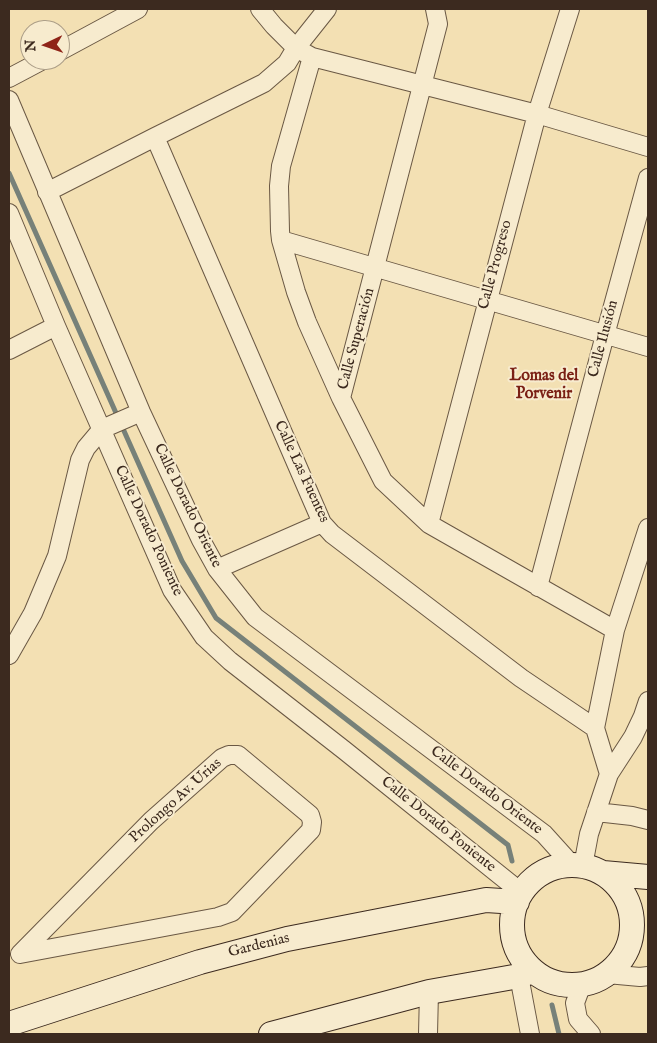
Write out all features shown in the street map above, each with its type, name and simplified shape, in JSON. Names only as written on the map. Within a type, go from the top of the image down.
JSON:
[{"type":"street","points":[[70,46],[138,9]]},
{"type":"street","points":[[260,9],[296,48],[312,57],[537,114],[648,147]]},
{"type":"street","points":[[47,192],[264,83],[287,63],[296,48],[327,9]]},
{"type":"street","name":"Calle Superación","points":[[435,9],[438,24],[341,398],[383,481],[429,524],[615,630]]},
{"type":"street","name":"Calle Progreso","points":[[429,524],[537,114],[570,9]]},
{"type":"street","points":[[312,57],[281,166],[279,210],[282,240],[291,276],[307,322],[341,398]]},
{"type":"street","points":[[9,78],[24,70]]},
{"type":"street","name":"Calle Dorado Oriente","points":[[9,100],[136,414],[217,569],[255,617],[544,834],[586,868]]},
{"type":"street","name":"Calle Las Fuentes","points":[[155,137],[322,523],[332,534],[521,678],[595,728]]},
{"type":"street","name":"Calle Ilusión","points":[[538,587],[648,178]]},
{"type":"street","name":"Calle Dorado Poniente","points":[[9,213],[56,326],[105,428],[172,590],[204,637],[216,650],[344,750],[520,897]]},
{"type":"street","points":[[282,240],[648,347]]},
{"type":"street","points":[[9,350],[56,326]]},
{"type":"street","points":[[9,655],[33,613],[57,556],[80,460],[86,448],[105,428],[136,414]]},
{"type":"street","points":[[217,569],[322,523]]},
{"type":"street","points":[[608,774],[595,728],[615,630],[648,528]]},
{"type":"street","points":[[586,868],[588,834],[608,774],[632,737],[643,716],[648,701]]},
{"type":"street","name":"Prolongo Av. Urias","points":[[238,754],[310,815],[312,822],[311,830],[227,915],[14,956],[151,821],[222,758],[238,754]]},
{"type":"street","points":[[596,812],[632,816],[648,820]]},
{"type":"street","points":[[530,1034],[526,974],[515,944],[512,922],[520,897],[528,885],[543,873],[562,866],[648,877]]},
{"type":"street","points":[[586,868],[617,885],[627,900],[632,918],[631,936],[629,945],[614,968]]},
{"type":"street","name":"Gardenias","points":[[9,1024],[200,962],[287,939],[486,900],[520,897]]},
{"type":"street","points":[[271,1034],[429,992],[526,974],[565,985],[591,982],[614,968],[648,934]]},
{"type":"street","points":[[614,968],[640,977],[648,976]]},
{"type":"street","points":[[582,984],[574,1003],[578,1020],[591,1034]]},
{"type":"street","points":[[428,1034],[429,992]]},
{"type":"waterway","points":[[9,173],[182,561],[216,618],[508,845],[512,861]]},
{"type":"waterway","points":[[552,1005],[559,1034]]},
{"type":"district","name":"Lomas del Porvenir","points":[[544,386]]}]
